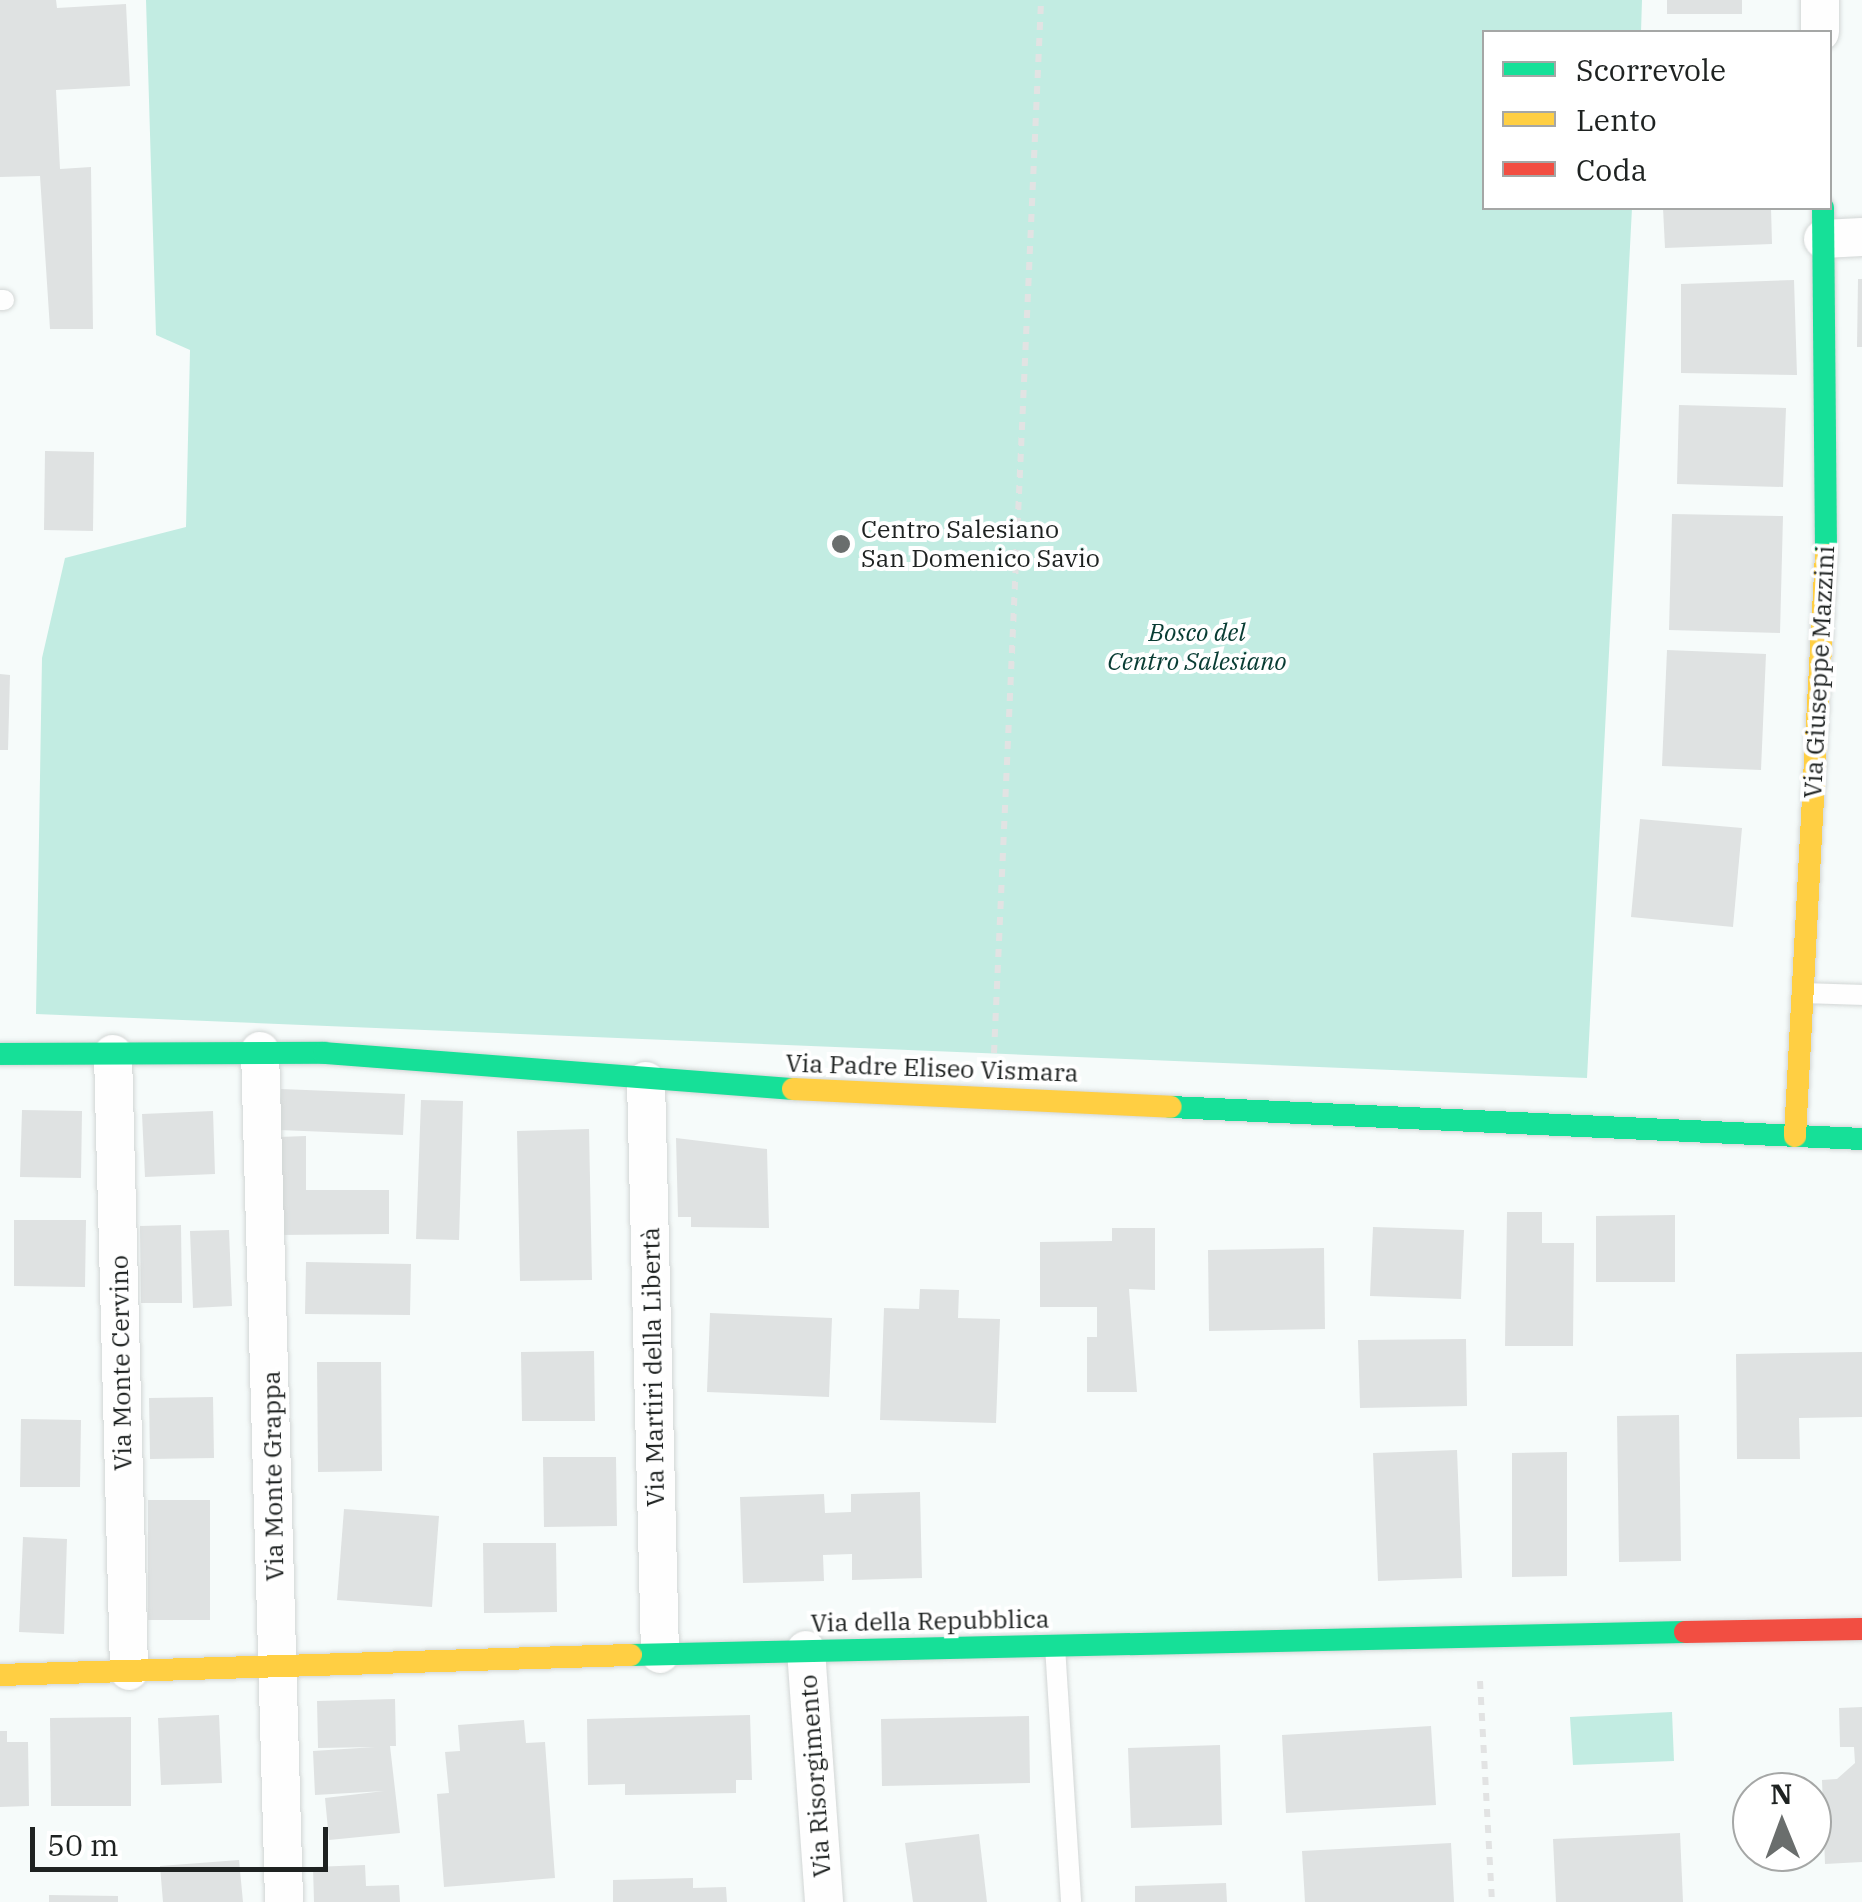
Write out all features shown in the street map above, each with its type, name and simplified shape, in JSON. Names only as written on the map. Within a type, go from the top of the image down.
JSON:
[{"type":"street","points":[[1820,0],[1820,30]]},
{"type":"street","points":[[1823,223],[1862,238]]},
{"type":"street","name":"Via Giuseppe Mazzini","points":[[1796,1136],[1803,993],[1844,564],[1823,223]]},
{"type":"street","name":"Via Padre Eliseo Vismara","points":[[0,1054],[260,1051],[646,1081],[1862,1139]]},
{"type":"street","name":"Via Monte Grappa","points":[[260,1051],[284,1902]]},
{"type":"street","name":"Via Monte Cervino","points":[[114,1054],[129,1671]]},
{"type":"street","name":"Via Martiri della Libertà","points":[[646,1081],[660,1654]]},
{"type":"street","name":"Via della Repubblica","points":[[0,1674],[806,1650],[1862,1629]]},
{"type":"street","name":"Via Risorgimento","points":[[806,1650],[824,1902]]},
{"type":"lane","points":[[1803,993],[1862,996]]},
{"type":"lane","points":[[1055,1646],[1071,1902]]},
{"type":"path","points":[[992,1097],[1041,0]]},
{"type":"path","points":[[1478,1635],[1492,1902]]},
{"type":"green space","name":"Bosco del Centro Salesiano","points":[[146,0],[1642,0],[1641,30],[1482,30],[1482,210],[1632,210],[1587,1078],[36,1014],[42,658],[65,558],[186,527],[190,350],[156,335]]},
{"type":"green space","points":[[1672,1712],[1674,1761],[1573,1765],[1570,1717]]},
{"type":"building","points":[[0,0],[56,0],[57,8],[126,4],[130,86],[56,90],[60,169],[91,167],[93,329],[50,329],[40,176],[0,177]]},
{"type":"building","points":[[1667,0],[1742,0],[1742,14],[1667,14]]},
{"type":"building","points":[[1663,210],[1771,210],[1772,244],[1665,248]]},
{"type":"building","points":[[1858,279],[1862,279],[1862,347],[1857,347]]},
{"type":"building","points":[[1794,280],[1797,375],[1681,373],[1681,284]]},
{"type":"building","points":[[1679,405],[1786,408],[1783,487],[1677,484]]},
{"type":"building","points":[[45,451],[94,452],[93,531],[44,530]]},
{"type":"building","points":[[1672,514],[1783,516],[1780,633],[1669,630]]},
{"type":"building","points":[[1667,650],[1766,654],[1761,770],[1662,766]]},
{"type":"building","points":[[0,674],[10,675],[8,750],[0,750]]},
{"type":"building","points":[[1640,819],[1742,828],[1733,927],[1631,917]]},
{"type":"building","points":[[281,1089],[405,1094],[403,1135],[279,1130]]},
{"type":"building","points":[[421,1100],[463,1101],[459,1240],[416,1239]]},
{"type":"building","points":[[22,1110],[82,1111],[81,1178],[20,1177]]},
{"type":"building","points":[[213,1111],[215,1174],[145,1177],[142,1114]]},
{"type":"building","points":[[589,1129],[592,1280],[520,1281],[517,1131]]},
{"type":"building","points":[[306,1136],[306,1190],[389,1190],[389,1234],[279,1235],[279,1137]]},
{"type":"building","points":[[676,1138],[767,1149],[769,1228],[691,1227],[691,1217],[678,1217]]},
{"type":"building","points":[[1507,1212],[1542,1212],[1542,1243],[1574,1243],[1573,1346],[1505,1346]]},
{"type":"building","points":[[1675,1215],[1675,1282],[1596,1282],[1596,1216]]},
{"type":"building","points":[[14,1220],[86,1220],[85,1287],[14,1286]]},
{"type":"building","points":[[181,1225],[182,1303],[141,1303],[140,1226]]},
{"type":"building","points":[[1373,1227],[1464,1230],[1461,1299],[1370,1296]]},
{"type":"building","points":[[1112,1228],[1155,1228],[1155,1290],[1129,1289],[1137,1392],[1087,1392],[1087,1337],[1097,1337],[1097,1307],[1040,1307],[1040,1242],[1112,1241]]},
{"type":"building","points":[[229,1230],[232,1306],[193,1308],[190,1231]]},
{"type":"building","points":[[1324,1248],[1325,1329],[1209,1331],[1208,1250]]},
{"type":"building","points":[[306,1262],[411,1264],[410,1315],[305,1314]]},
{"type":"building","points":[[920,1289],[959,1290],[958,1318],[1000,1319],[996,1423],[880,1420],[884,1308],[919,1309]]},
{"type":"building","points":[[710,1313],[832,1318],[829,1397],[707,1392]]},
{"type":"building","points":[[1466,1339],[1467,1406],[1360,1408],[1358,1340]]},
{"type":"building","points":[[594,1351],[595,1421],[522,1421],[521,1352]]},
{"type":"building","points":[[1862,1352],[1862,1417],[1799,1418],[1800,1459],[1737,1459],[1736,1354]]},
{"type":"building","points":[[317,1362],[381,1362],[382,1471],[318,1472]]},
{"type":"building","points":[[213,1397],[214,1458],[150,1459],[149,1398]]},
{"type":"building","points":[[1679,1415],[1681,1561],[1619,1562],[1617,1416]]},
{"type":"building","points":[[21,1419],[81,1420],[80,1487],[20,1487]]},
{"type":"building","points":[[1457,1450],[1462,1578],[1378,1581],[1373,1453]]},
{"type":"building","points":[[1567,1452],[1567,1576],[1512,1577],[1512,1453]]},
{"type":"building","points":[[543,1457],[616,1457],[617,1526],[544,1527]]},
{"type":"building","points":[[920,1492],[922,1578],[852,1580],[852,1554],[823,1555],[824,1581],[743,1583],[740,1497],[824,1494],[825,1513],[851,1512],[851,1494]]},
{"type":"building","points":[[148,1500],[210,1500],[210,1620],[148,1620]]},
{"type":"building","points":[[344,1509],[439,1516],[432,1607],[337,1600]]},
{"type":"building","points":[[23,1537],[67,1539],[64,1634],[19,1632]]},
{"type":"building","points":[[483,1543],[556,1543],[557,1612],[484,1613]]},
{"type":"building","points":[[395,1699],[396,1746],[390,1746],[400,1833],[329,1840],[325,1798],[384,1791],[315,1795],[313,1751],[375,1747],[318,1748],[317,1701]]},
{"type":"building","points":[[1862,1707],[1862,1862],[1832,1864],[1832,1779],[1855,1763],[1854,1747],[1840,1747],[1839,1708]]},
{"type":"building","points":[[219,1715],[222,1783],[161,1785],[158,1718]]},
{"type":"building","points":[[750,1715],[752,1780],[736,1780],[736,1793],[625,1795],[625,1784],[588,1785],[587,1719]]},
{"type":"building","points":[[1029,1716],[1030,1783],[882,1786],[881,1719]]},
{"type":"building","points":[[131,1717],[131,1806],[51,1806],[50,1718]]},
{"type":"building","points":[[524,1720],[526,1743],[545,1742],[555,1878],[444,1887],[437,1794],[449,1793],[445,1752],[460,1751],[458,1725]]},
{"type":"building","points":[[1431,1726],[1436,1805],[1286,1813],[1282,1735]]},
{"type":"building","points":[[0,1731],[7,1731],[7,1742],[28,1742],[29,1806],[0,1807]]},
{"type":"building","points":[[1220,1745],[1222,1825],[1131,1828],[1128,1748]]},
{"type":"building","points":[[1680,1833],[1683,1902],[1556,1902],[1553,1839]]},
{"type":"building","points":[[979,1834],[987,1902],[913,1902],[905,1843]]},
{"type":"building","points":[[1451,1843],[1454,1902],[1305,1902],[1302,1851]]},
{"type":"building","points":[[239,1860],[243,1902],[163,1902],[160,1866]]},
{"type":"building","points":[[365,1865],[366,1886],[399,1885],[400,1902],[314,1902],[313,1867]]},
{"type":"building","points":[[693,1878],[693,1888],[726,1887],[727,1902],[613,1902],[613,1880]]},
{"type":"building","points":[[1226,1883],[1227,1902],[1135,1902],[1135,1886]]},
{"type":"building","points":[[49,1895],[118,1896],[118,1902],[49,1902]]},
{"type":"traffic: fast","points":[[1823,210],[1826,555]]},
{"type":"traffic: fast","points":[[0,1054],[324,1053],[793,1089]]},
{"type":"traffic: fast","points":[[1171,1107],[1862,1139]]},
{"type":"traffic: fast","points":[[631,1655],[1685,1632]]},
{"type":"traffic: slow","points":[[1795,1136],[1826,555]]},
{"type":"traffic: slow","points":[[793,1089],[1171,1107]]},
{"type":"traffic: slow","points":[[0,1675],[631,1655]]},
{"type":"traffic: jam","points":[[1685,1632],[1862,1629]]},
{"type":"place","name":"Centro Salesiano San Domenico Savio","points":[[841,544]]}]
